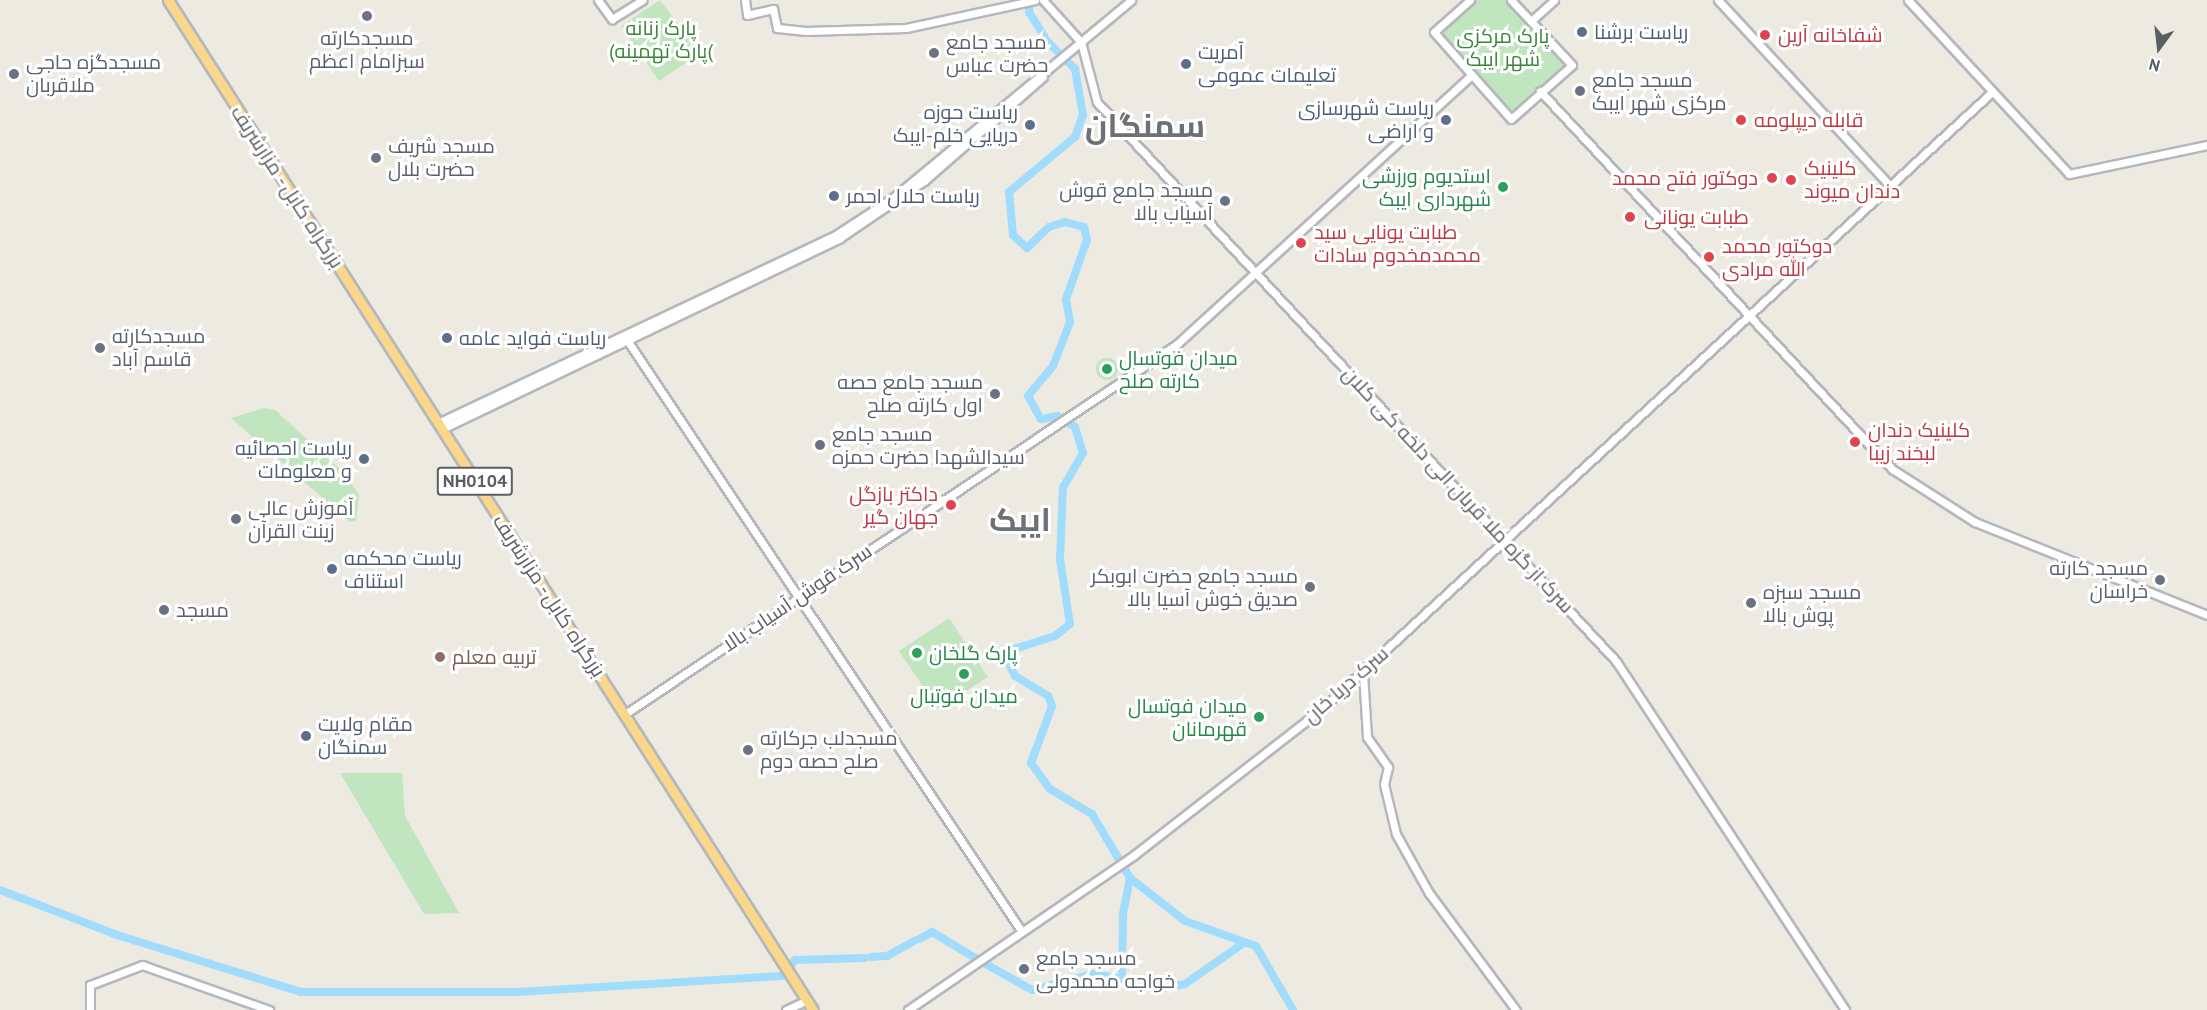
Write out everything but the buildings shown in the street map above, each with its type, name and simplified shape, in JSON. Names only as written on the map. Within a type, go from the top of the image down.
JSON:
[{"type":"highway","name":"بزرگراه کابل - مزارشریف","points":[[168,0],[431,410],[445,425],[452,443],[813,1010]]},
{"type":"street","points":[[598,0],[612,19],[643,0]]},
{"type":"street","points":[[745,0],[747,15],[773,9],[777,28],[806,31],[890,30],[1035,0]]},
{"type":"street","name":"سرک از گزه ملا قربان الی دلخه کی کلان","points":[[1043,0],[1079,44],[1097,102],[1504,540],[1644,697],[1845,1010]]},
{"type":"street","points":[[1087,37],[1124,0]]},
{"type":"street","points":[[445,425],[840,238],[924,181],[1131,0]]},
{"type":"street","points":[[1464,2],[1434,32],[1511,119],[1572,65],[1511,0]]},
{"type":"street","points":[[1531,21],[1554,0]]},
{"type":"street","points":[[1718,0],[1890,186]]},
{"type":"street","points":[[1908,0],[2069,174],[2207,145]]},
{"type":"street","name":"سرک قوش آسیاب بالا","points":[[625,714],[1177,344],[1257,274],[1472,75]]},
{"type":"street","points":[[1540,91],[1892,469],[1945,507],[2207,615]]},
{"type":"street","name":"سرک دریا خان","points":[[908,1010],[1134,855],[1363,673],[1504,540],[1992,92]]},
{"type":"street","points":[[445,425],[450,416],[626,339]]},
{"type":"street","points":[[626,339],[796,599],[1022,932]]},
{"type":"street","points":[[431,410],[450,416]]},
{"type":"street","points":[[1363,673],[1367,737],[1388,767],[1384,784],[1396,834],[1429,893],[1516,1010]]},
{"type":"street","points":[[90,1010],[90,985],[142,965],[269,1010]]},
{"type":"street","points":[[786,1010],[807,1000]]},
{"type":"green space","name":"پارک زنانه (پارک تهمینه(","points":[[660,0],[700,53],[659,81],[621,26]]},
{"type":"green space","name":"پارک مرکزی شهر ایبک","points":[[1472,0],[1510,0],[1568,63],[1512,114],[1438,32]]},
{"type":"green space","name":"میدان فوتسال کارته صلح","points":[[1107,358],[1115,361],[1118,369],[1115,377],[1107,380],[1099,377],[1096,369],[1099,361]]},
{"type":"green space","points":[[264,408],[275,410],[344,473],[359,495],[356,520],[350,522],[231,418]]},
{"type":"green space","name":"پارک گلخان","points":[[949,618],[988,677],[938,709],[899,651]]},
{"type":"green space","points":[[340,773],[402,773],[405,816],[459,913],[424,914]]},
{"type":"waterway","points":[[1030,0],[1029,12],[1047,41],[1075,69],[1083,115],[1075,137],[1009,192],[1013,235],[1027,248],[1049,227],[1065,222],[1084,227],[1087,240],[1066,299],[1070,322],[1053,366],[1028,396],[1041,419],[1058,416],[1075,427],[1083,453],[1063,487],[1060,559],[1070,624],[1055,636],[1008,651],[1006,658],[1015,676],[1048,696],[1052,706],[1031,763],[1050,789],[1092,814],[1130,878],[1185,921],[1256,946],[1293,1010]]},
{"type":"waterway","points":[[1130,878],[1123,915],[1122,979],[1163,988],[1185,984],[1245,942]]},
{"type":"waterway","points":[[0,890],[117,935],[301,992],[518,992],[782,976],[795,960],[865,958]]},
{"type":"waterway","points":[[919,939],[932,932],[977,959]]},
{"type":"waterway","points":[[871,957],[887,956],[914,941]]},
{"type":"waterway","points":[[984,963],[1032,990],[1094,974],[1122,979]]},
{"type":"place","name":"مسجدکارته سبزامام اعظم","points":[[367,16]]},
{"type":"place","name":"ریاست برشنا","points":[[1582,32]]},
{"type":"place","name":"شفاخانه آرین","points":[[1765,35]]},
{"type":"place","name":"مسجد جامع حضرت عباس","points":[[934,53]]},
{"type":"place","name":"آمریت تعلیمات عمومی","points":[[1186,64]]},
{"type":"place","name":"مسجدگزه حاجی ملاقربان","points":[[14,74]]},
{"type":"place","name":"مسجد جامع مرکزی شهر ایبک","points":[[1580,91]]},
{"type":"place","name":"ریاست شهرسازی و اراضی","points":[[1446,120]]},
{"type":"place","name":"قابله دیپلومه","points":[[1741,120]]},
{"type":"place","name":"ریاست حوزه دریایی خلم-ایبک","points":[[1030,125]]},
{"type":"place","name":"مسجد شریف حضرت بلال","points":[[376,158]]},
{"type":"place","name":"دوکتور فتح محمد","points":[[1772,178]]},
{"type":"place","name":"کلینیک دندان میوند","points":[[1791,180]]},
{"type":"place","name":"استدیوم ورزشی شهرداری ایبک","points":[[1503,187]]},
{"type":"place","name":"ریاست حلال احمر","points":[[834,196]]},
{"type":"place","name":"مسجد جامع قوش آسیاب بالا","points":[[1225,201]]},
{"type":"place","name":"طبابت یونانی","points":[[1630,217]]},
{"type":"place","name":"طبابت یونایی سید محمدمخدوم سادات","points":[[1301,243]]},
{"type":"place","name":"دوکتور محمد الله مرادی","points":[[1709,257]]},
{"type":"place","name":"ریاست فواید عامه","points":[[447,338]]},
{"type":"place","name":"مسجدکارته قاسم آباد","points":[[100,348]]},
{"type":"place","name":"میدان فوتسال کارته صلح","points":[[1107,369]]},
{"type":"place","name":"مسجد جامع حصه اول کارته صلح","points":[[995,394]]},
{"type":"place","name":"کلینیک دندان لبخند زیبا","points":[[1855,442]]},
{"type":"place","name":"مسجد جامع سیدالشهدا حضرت حمزه","points":[[820,445]]},
{"type":"place","name":"ریاست احصائیه و معلومات","points":[[364,459]]},
{"type":"place","name":"داکتر بازگل جهان گیر","points":[[951,505]]},
{"type":"place","name":"آموزش عالی زینت القرآن","points":[[236,519]]},
{"type":"place","name":"ریاست محکمه استناف","points":[[332,569]]},
{"type":"place","name":"مسجد کارته خراسان","points":[[2160,580]]},
{"type":"place","name":"مسجد جامع حضرت ابوبکر صدیق خوش آسیا بالا","points":[[1310,587]]},
{"type":"place","name":"مسجد سبزه پوش بالا","points":[[1751,603]]},
{"type":"place","name":"مسجد","points":[[164,610]]},
{"type":"place","name":"پارک گلخان","points":[[917,653]]},
{"type":"place","name":"تربیه معلم","points":[[440,657]]},
{"type":"place","name":"میدان فوتبال","points":[[964,674]]},
{"type":"place","name":"میدان فوتسال قهرمانان","points":[[1259,717]]},
{"type":"place","name":"مقام ولایت سمنگان","points":[[306,736]]},
{"type":"place","name":"مسجدلب جرکارته صلح حصه دوم","points":[[748,750]]},
{"type":"place","name":"مسجد جامع خواجه محمدولی","points":[[1024,969]]},
{"type":"district","name":"سمنگان","points":[[1145,125]]},
{"type":"district","name":"ایبک","points":[[1020,519]]}]
